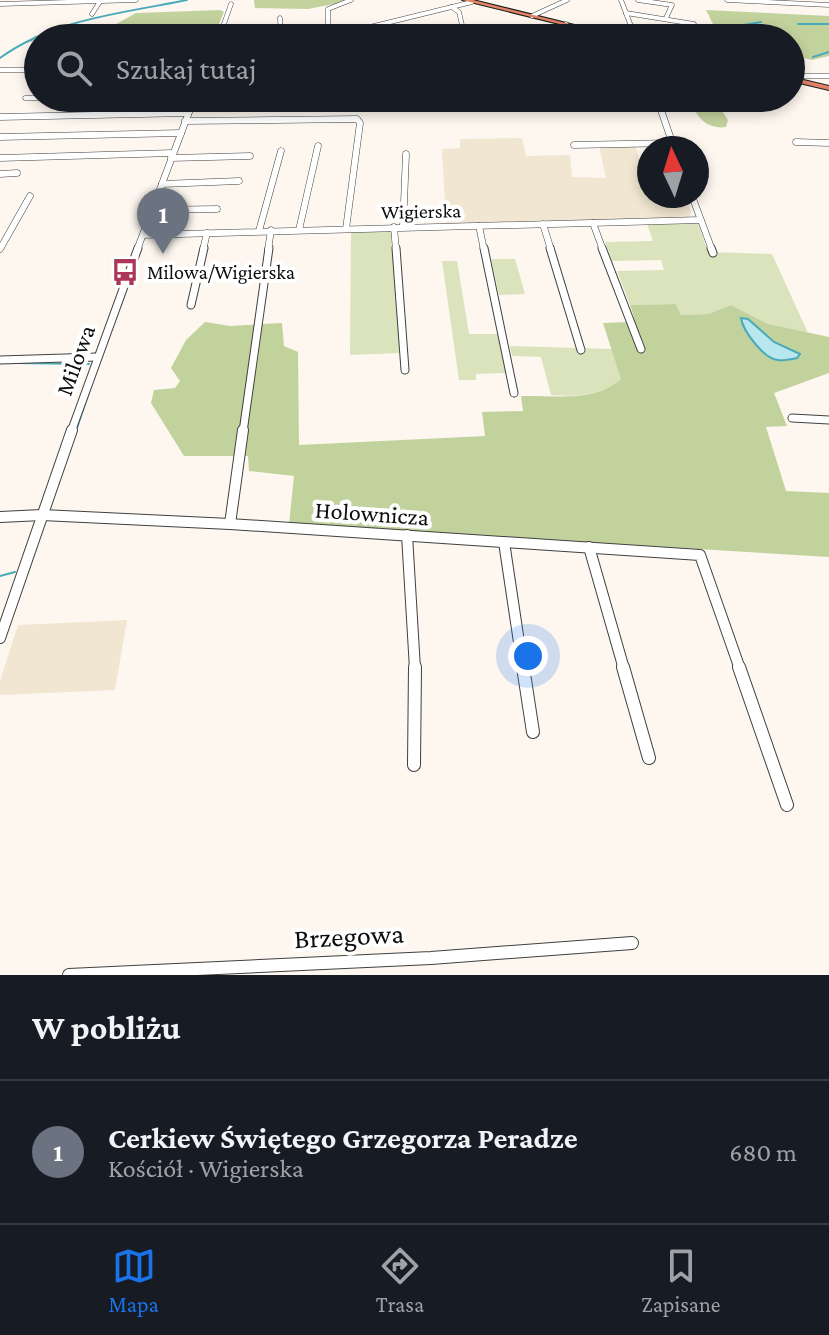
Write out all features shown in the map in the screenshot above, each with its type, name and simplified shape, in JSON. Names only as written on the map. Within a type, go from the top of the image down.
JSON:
[{"type":"highway","points":[[468,1],[566,24]]},
{"type":"highway","points":[[805,81],[829,88]]},
{"type":"street","points":[[0,4],[135,0]]},
{"type":"street","points":[[327,24],[328,9],[351,0]]},
{"type":"street","points":[[532,16],[567,0]]},
{"type":"street","points":[[621,0],[630,24]]},
{"type":"street","points":[[638,0],[672,5],[666,18]]},
{"type":"street","points":[[727,0],[829,5]]},
{"type":"street","points":[[92,14],[101,1]]},
{"type":"street","points":[[383,24],[468,1]]},
{"type":"street","points":[[224,24],[231,4]]},
{"type":"street","points":[[452,7],[459,12],[462,24]]},
{"type":"street","points":[[626,13],[694,24]]},
{"type":"street","points":[[280,18],[283,24]]},
{"type":"street","points":[[0,70],[24,70]]},
{"type":"street","points":[[805,77],[829,76]]},
{"type":"street","name":"Milowa","points":[[0,638],[97,357],[188,112]]},
{"type":"street","points":[[662,112],[670,136]]},
{"type":"street","points":[[0,117],[351,118],[360,123],[346,229]]},
{"type":"street","points":[[0,137],[181,133]]},
{"type":"street","points":[[796,142],[829,143]]},
{"type":"street","points":[[574,145],[637,146]]},
{"type":"street","points":[[299,230],[318,146]]},
{"type":"street","points":[[259,231],[281,151]]},
{"type":"street","points":[[403,227],[406,154]]},
{"type":"street","points":[[0,158],[250,156]]},
{"type":"street","points":[[0,174],[17,173]]},
{"type":"street","points":[[162,184],[239,181]]},
{"type":"street","points":[[0,249],[30,196]]},
{"type":"street","points":[[696,208],[713,253]]},
{"type":"street","points":[[152,210],[217,209]]},
{"type":"street","name":"Wigierska","points":[[143,235],[700,220]]},
{"type":"street","points":[[593,223],[641,349]]},
{"type":"street","points":[[543,224],[581,350]]},
{"type":"street","points":[[479,226],[514,393]]},
{"type":"street","points":[[394,227],[405,370]]},
{"type":"street","points":[[230,524],[271,230]]},
{"type":"street","points":[[191,305],[207,233]]},
{"type":"street","points":[[0,360],[97,357]]},
{"type":"street","points":[[792,418],[829,420]]},
{"type":"street","name":"Holownicza","points":[[0,517],[42,515],[230,524],[700,555],[787,805]]},
{"type":"street","points":[[407,535],[417,702],[414,765]]},
{"type":"street","points":[[504,542],[533,732]]},
{"type":"street","points":[[589,547],[649,758]]},
{"type":"street","name":"Brzegowa","points":[[69,975],[431,958],[632,943]]},
{"type":"shaded area","points":[[522,138],[526,156],[570,155],[572,177],[606,178],[599,146],[635,145],[637,208],[690,208],[691,212],[689,218],[446,223],[442,149],[460,148],[460,139]]},
{"type":"shaded area","points":[[127,620],[115,690],[0,695],[0,681],[18,625]]},
{"type":"green space","points":[[254,0],[345,2],[308,9],[255,8]]},
{"type":"green space","points":[[706,10],[829,16],[829,56],[805,58],[805,24],[713,24]]},
{"type":"green space","points":[[224,12],[219,24],[116,24],[136,13]]},
{"type":"green space","points":[[696,112],[723,112],[728,120],[726,127],[719,127],[702,120]]},
{"type":"green space","points":[[647,224],[698,224],[708,252],[772,254],[808,333],[768,324],[731,305],[708,314],[681,315],[676,304],[630,305],[617,271],[664,270],[661,260],[612,261],[605,242],[653,241]]},
{"type":"green space","points":[[391,231],[400,353],[350,355],[351,232]]},
{"type":"green space","points":[[491,259],[515,259],[525,294],[499,295]]},
{"type":"green space","points":[[442,261],[457,261],[469,334],[498,334],[506,373],[476,374],[476,380],[459,380]]},
{"type":"green space","points":[[676,304],[681,315],[708,314],[731,305],[768,324],[829,337],[829,373],[774,393],[787,426],[766,427],[786,491],[829,493],[829,557],[289,524],[294,476],[249,471],[248,456],[184,456],[151,403],[154,390],[175,388],[180,381],[171,368],[186,340],[205,322],[230,326],[282,323],[284,346],[298,352],[299,445],[485,436],[482,412],[523,411],[521,396],[586,395],[610,387],[621,379],[603,323],[628,322],[634,317],[630,305]]},
{"type":"green space","points":[[510,346],[612,349],[622,379],[606,389],[588,394],[551,395],[541,357],[512,356]]},
{"type":"water","points":[[741,318],[748,319],[774,342],[800,354],[788,360],[767,355],[755,344]]},
{"type":"waterway","points":[[73,24],[187,0]]},
{"type":"waterway","points":[[750,24],[761,22]]},
{"type":"waterway","points":[[798,24],[829,24]]},
{"type":"waterway","points":[[0,58],[24,44]]},
{"type":"waterway","points":[[813,57],[829,52]]},
{"type":"waterway","points":[[16,363],[89,364]]},
{"type":"waterway","points":[[76,431],[89,392]]},
{"type":"waterway","points":[[0,576],[15,572]]},
{"type":"place","name":"Cerkiew Świętego Grzegorza Peradze","points":[[163,254]]},
{"type":"place","name":"Milowa/Wigierska","points":[[125,272]]}]
